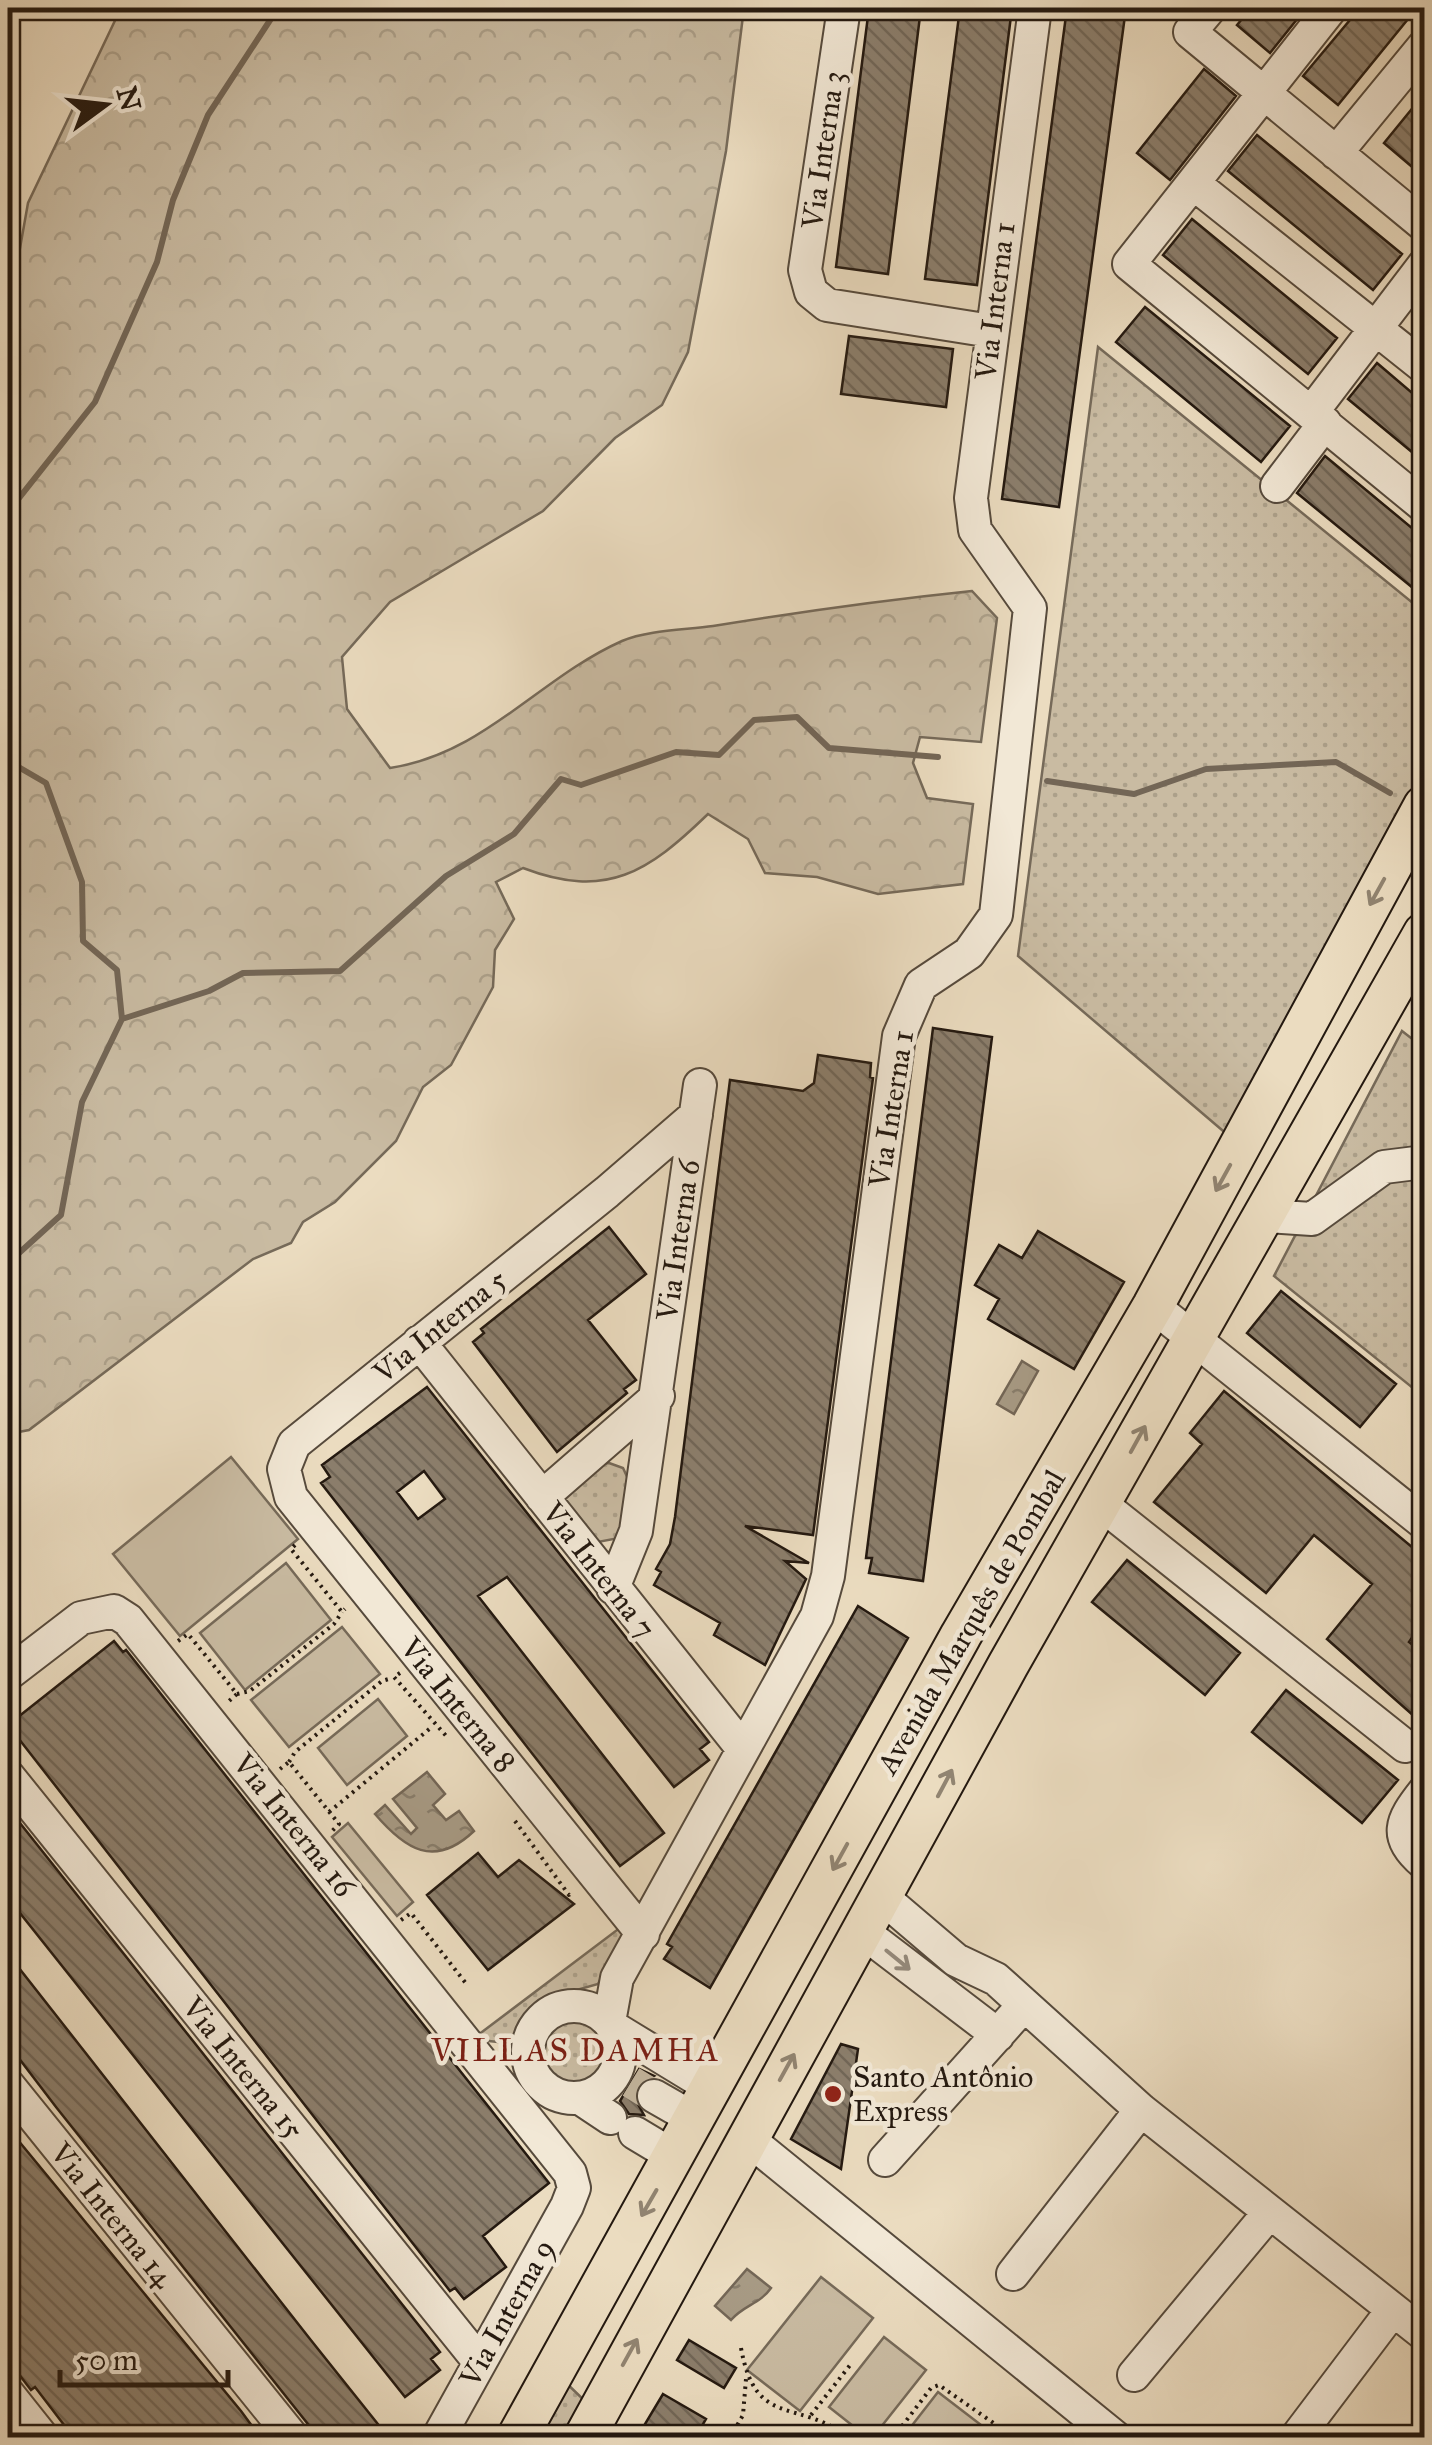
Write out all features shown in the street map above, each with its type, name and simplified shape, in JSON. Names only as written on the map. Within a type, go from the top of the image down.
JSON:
[{"type":"main road","name":"Avenida Marquês de Pombal","points":[[517,2438],[961,1635],[1153,1306],[1424,806]]},
{"type":"main road","name":"Avenida Marquês de Pombal","points":[[584,2438],[1008,1665],[1424,933]]},
{"type":"main road","points":[[961,1635],[1008,1665]]},
{"type":"main road","points":[[870,1800],[918,1833]]},
{"type":"main road","points":[[565,2351],[575,2382],[603,2402]]},
{"type":"street","name":"Via Interna 3","points":[[844,8],[805,270],[811,292],[827,305],[991,331]]},
{"type":"street","name":"Via Interna 1","points":[[617,1978],[817,1616],[828,1576],[896,1056],[907,1009],[920,986],[969,953],[996,916],[1031,628],[1030,608],[1019,587],[987,552],[971,498],[1035,8]]},
{"type":"street","points":[[1210,8],[1190,32],[1336,153],[1422,218]]},
{"type":"street","points":[[1331,8],[1129,264],[1424,506]]},
{"type":"street","points":[[1336,153],[1424,46]]},
{"type":"street","points":[[1193,182],[1424,366]]},
{"type":"street","points":[[1276,486],[1377,328],[1424,264]]},
{"type":"street","name":"Via Interna 6","points":[[613,1588],[636,1531],[698,1100]]},
{"type":"street","name":"Via Interna 5","points":[[284,1469],[294,1444],[607,1192],[698,1100]]},
{"type":"street","points":[[1265,1216],[1312,1218],[1384,1167],[1424,1162]]},
{"type":"street","name":"Via Interna 5","points":[[607,1192],[650,1176],[670,1178],[684,1191]]},
{"type":"street","points":[[1153,1306],[1424,1523]]},
{"type":"street","name":"Via Interna 7","points":[[419,1342],[743,1750]]},
{"type":"street","points":[[542,1497],[658,1396]]},
{"type":"street","points":[[581,1461],[615,1452],[648,1462]]},
{"type":"street","name":"Via Interna 8","points":[[284,1469],[291,1496],[644,1934]]},
{"type":"street","points":[[1101,1504],[1406,1746]]},
{"type":"street","name":"Via Interna 16","points":[[8,1674],[81,1618],[114,1612],[141,1633],[568,2174]]},
{"type":"street","name":"Via Interna 15","points":[[8,1776],[478,2360]]},
{"type":"street","points":[[1416,1856],[1400,1835],[1403,1818],[1424,1792]]},
{"type":"street","points":[[882,1897],[956,1960],[996,1980],[1142,2110],[1424,2334]]},
{"type":"street","points":[[862,1932],[998,2035]]},
{"type":"street","points":[[617,1978],[611,2026],[634,2083]]},
{"type":"street","points":[[498,2082],[528,2049],[548,2014],[574,2006],[617,1978]]},
{"type":"street","points":[[885,2160],[1024,2005]]},
{"type":"street","points":[[574,2006],[599,2014],[705,2104]]},
{"type":"street","points":[[468,2044],[496,2052],[528,2049]]},
{"type":"street","points":[[528,2049],[539,2082],[675,2157]]},
{"type":"street","points":[[595,2110],[601,2090],[634,2083],[705,2104]]},
{"type":"street","name":"Via Interna 14","points":[[8,2085],[292,2438]]},
{"type":"street","points":[[530,2123],[540,2105],[595,2110]]},
{"type":"street","name":"Via Interna 9","points":[[438,2438],[568,2174],[561,2133],[573,2116],[595,2110]]},
{"type":"street","points":[[1014,2274],[1142,2110]]},
{"type":"street","points":[[748,2138],[1116,2438]]},
{"type":"street","points":[[1134,2375],[1268,2212]]},
{"type":"street","points":[[1296,2438],[1392,2311]]},
{"type":"street","points":[[8,2394],[42,2438]]},
{"type":"path","points":[[237,1694],[250,1691],[334,1624],[342,1612]]},
{"type":"path","points":[[289,1762],[295,1752],[382,1681],[394,1677]]},
{"type":"path","points":[[329,1812],[434,1725]]},
{"type":"path","points":[[730,2438],[743,2414],[746,2378],[741,2348]]},
{"type":"path","points":[[811,2416],[850,2364]]},
{"type":"path","points":[[746,2378],[760,2398],[780,2410],[811,2416],[849,2438]]},
{"type":"path","points":[[893,2438],[931,2388],[940,2385],[1015,2438]]},
{"type":"green space","points":[[121,8],[744,8],[726,151],[688,352],[662,405],[615,438],[543,511],[390,602],[342,657],[347,709],[390,768],[454,747],[592,657],[643,635],[972,591],[997,618],[981,742],[920,737],[913,763],[927,798],[973,804],[963,884],[878,894],[817,877],[765,873],[748,839],[708,814],[666,851],[624,875],[579,881],[523,868],[496,882],[514,919],[495,950],[493,987],[451,1065],[423,1087],[396,1141],[335,1202],[303,1222],[291,1243],[253,1259],[29,1430],[8,1434],[8,425],[19,409],[11,299],[28,203]]},
{"type":"green space","points":[[1098,347],[1424,612],[1424,787],[1229,1136],[1018,956]]},
{"type":"green space","points":[[1402,1031],[1424,1048],[1424,1397],[1274,1276]]},
{"type":"green space","points":[[231,1457],[298,1539],[180,1636],[113,1554]]},
{"type":"green space","points":[[599,1464],[623,1468],[630,1483],[619,1538],[598,1542],[565,1502],[566,1495]]},
{"type":"green space","points":[[286,1563],[331,1620],[245,1690],[200,1633]]},
{"type":"green space","points":[[342,1627],[380,1674],[289,1747],[251,1700]]},
{"type":"green space","points":[[378,1699],[407,1736],[347,1785],[318,1748]]},
{"type":"green space","points":[[348,1823],[413,1902],[397,1916],[332,1837]]},
{"type":"green space","points":[[621,1927],[623,1934],[598,1984],[541,2000],[521,2032],[507,2043],[480,2040],[478,2035]]},
{"type":"green space","points":[[575,2015],[589,2017],[601,2025],[609,2037],[609,2065],[601,2077],[589,2085],[575,2087],[561,2085],[549,2077],[541,2065],[539,2051],[541,2037],[549,2025],[561,2017]]},
{"type":"green space","points":[[821,2277],[873,2318],[800,2411],[747,2370]]},
{"type":"green space","points":[[884,2337],[926,2370],[873,2437],[867,2437],[829,2407]]},
{"type":"green space","points":[[561,2378],[587,2403],[568,2437],[528,2438]]},
{"type":"green space","points":[[938,2392],[981,2425],[972,2437],[903,2437]]},
{"type":"water","points":[[1022,1361],[1038,1371],[1014,1414],[997,1404]]},
{"type":"water","points":[[427,1772],[445,1794],[433,1805],[446,1820],[459,1811],[474,1831],[459,1843],[433,1852],[409,1845],[375,1814],[385,1805],[411,1834],[417,1828],[393,1799]]},
{"type":"water","points":[[747,2269],[771,2288],[731,2320],[715,2306]]},
{"type":"building","points":[[869,8],[921,8],[888,274],[836,267]]},
{"type":"building","points":[[960,8],[1012,8],[977,285],[925,279]]},
{"type":"building","points":[[1067,8],[1126,8],[1059,507],[1002,499]]},
{"type":"building","points":[[1251,8],[1306,8],[1270,53],[1237,25]]},
{"type":"building","points":[[1360,8],[1417,8],[1338,105],[1303,76]]},
{"type":"building","points":[[1204,69],[1236,96],[1170,180],[1137,153]]},
{"type":"building","points":[[1424,94],[1424,177],[1384,143]]},
{"type":"building","points":[[1257,135],[1402,254],[1373,290],[1228,171]]},
{"type":"building","points":[[1192,219],[1337,338],[1308,374],[1163,255]]},
{"type":"building","points":[[1145,307],[1290,426],[1261,462],[1116,342]]},
{"type":"building","points":[[849,336],[953,349],[946,407],[841,394]]},
{"type":"building","points":[[1377,363],[1424,403],[1424,462],[1348,399]]},
{"type":"building","points":[[1325,456],[1424,538],[1424,597],[1297,493]]},
{"type":"building","points":[[933,1028],[992,1037],[923,1581],[869,1573],[872,1558],[866,1558]]},
{"type":"building","points":[[818,1055],[871,1063],[873,1078],[813,1535],[745,1526],[809,1563],[785,1561],[806,1579],[765,1665],[714,1635],[720,1623],[654,1585],[661,1572],[656,1569],[670,1544],[675,1517],[730,1080],[803,1091],[814,1083]]},
{"type":"building","points":[[609,1227],[646,1274],[588,1320],[636,1380],[624,1389],[627,1393],[557,1452],[473,1342],[484,1333],[481,1329]]},
{"type":"building","points":[[1038,1231],[1124,1282],[1074,1369],[988,1319],[999,1299],[975,1285],[999,1245],[1022,1258]]},
{"type":"building","points":[[1281,1291],[1396,1384],[1360,1427],[1247,1333]]},
{"type":"building","points":[[427,1387],[709,1742],[700,1749],[709,1760],[674,1787],[507,1577],[478,1596],[664,1833],[620,1866],[321,1483],[330,1477],[322,1465]],"holes":[[[424,1471],[445,1499],[418,1519],[397,1492]]]},
{"type":"building","points":[[1224,1391],[1424,1557],[1416,1570],[1424,1577],[1424,1620],[1409,1642],[1424,1654],[1424,1725],[1327,1639],[1372,1584],[1314,1535],[1266,1593],[1154,1502],[1202,1444],[1190,1433]]},
{"type":"building","points":[[1127,1560],[1240,1653],[1205,1695],[1092,1602]]},
{"type":"building","points":[[858,1606],[908,1638],[710,1988],[664,1959],[672,1947],[667,1944]]},
{"type":"building","points":[[114,1641],[123,1652],[126,1650],[549,2183],[483,2236],[506,2267],[464,2299],[455,2288],[450,2291],[8,1725]]},
{"type":"building","points":[[1286,1690],[1398,1780],[1362,1823],[1252,1732]]},
{"type":"building","points":[[8,1808],[440,2352],[431,2359],[440,2370],[405,2397],[8,1898]]},
{"type":"building","points":[[478,1853],[498,1877],[519,1860],[574,1904],[488,1970],[427,1895]]},
{"type":"building","points":[[8,1954],[389,2438],[319,2438],[56,2107],[8,2044]]},
{"type":"building","name":"Santo Antônio Express","points":[[841,2044],[858,2049],[841,2169],[791,2139]]},
{"type":"building","points":[[639,2069],[654,2076],[636,2087],[634,2097],[644,2115],[629,2114],[620,2101]]},
{"type":"building","points":[[8,2128],[241,2411],[252,2426],[248,2429],[254,2438],[74,2438],[35,2387],[31,2390],[8,2360]]},
{"type":"building","points":[[689,2340],[736,2368],[724,2388],[677,2360]]},
{"type":"building","points":[[663,2394],[706,2419],[695,2438],[656,2438],[642,2429]]},
{"type":"waterway","points":[[8,512],[95,402],[157,262],[173,200],[208,115],[278,8]]},
{"type":"waterway","points":[[122,1019],[209,991],[243,973],[340,971],[446,876],[514,834],[561,779],[581,785],[676,752],[719,755],[754,720],[797,717],[829,748],[938,757]]},
{"type":"waterway","points":[[8,761],[46,783],[82,882],[83,941],[117,970],[122,1019],[82,1102],[61,1215],[8,1263]]},
{"type":"waterway","points":[[1047,781],[1134,794],[1206,769],[1336,762],[1390,793]]},
{"type":"tunnel","points":[[631,2082],[654,2096]]},
{"type":"place","name":"Santo Antônio Express","points":[[833,2094]]},
{"type":"district","name":"VILLAS DAMHA","points":[[576,2050]]}]
